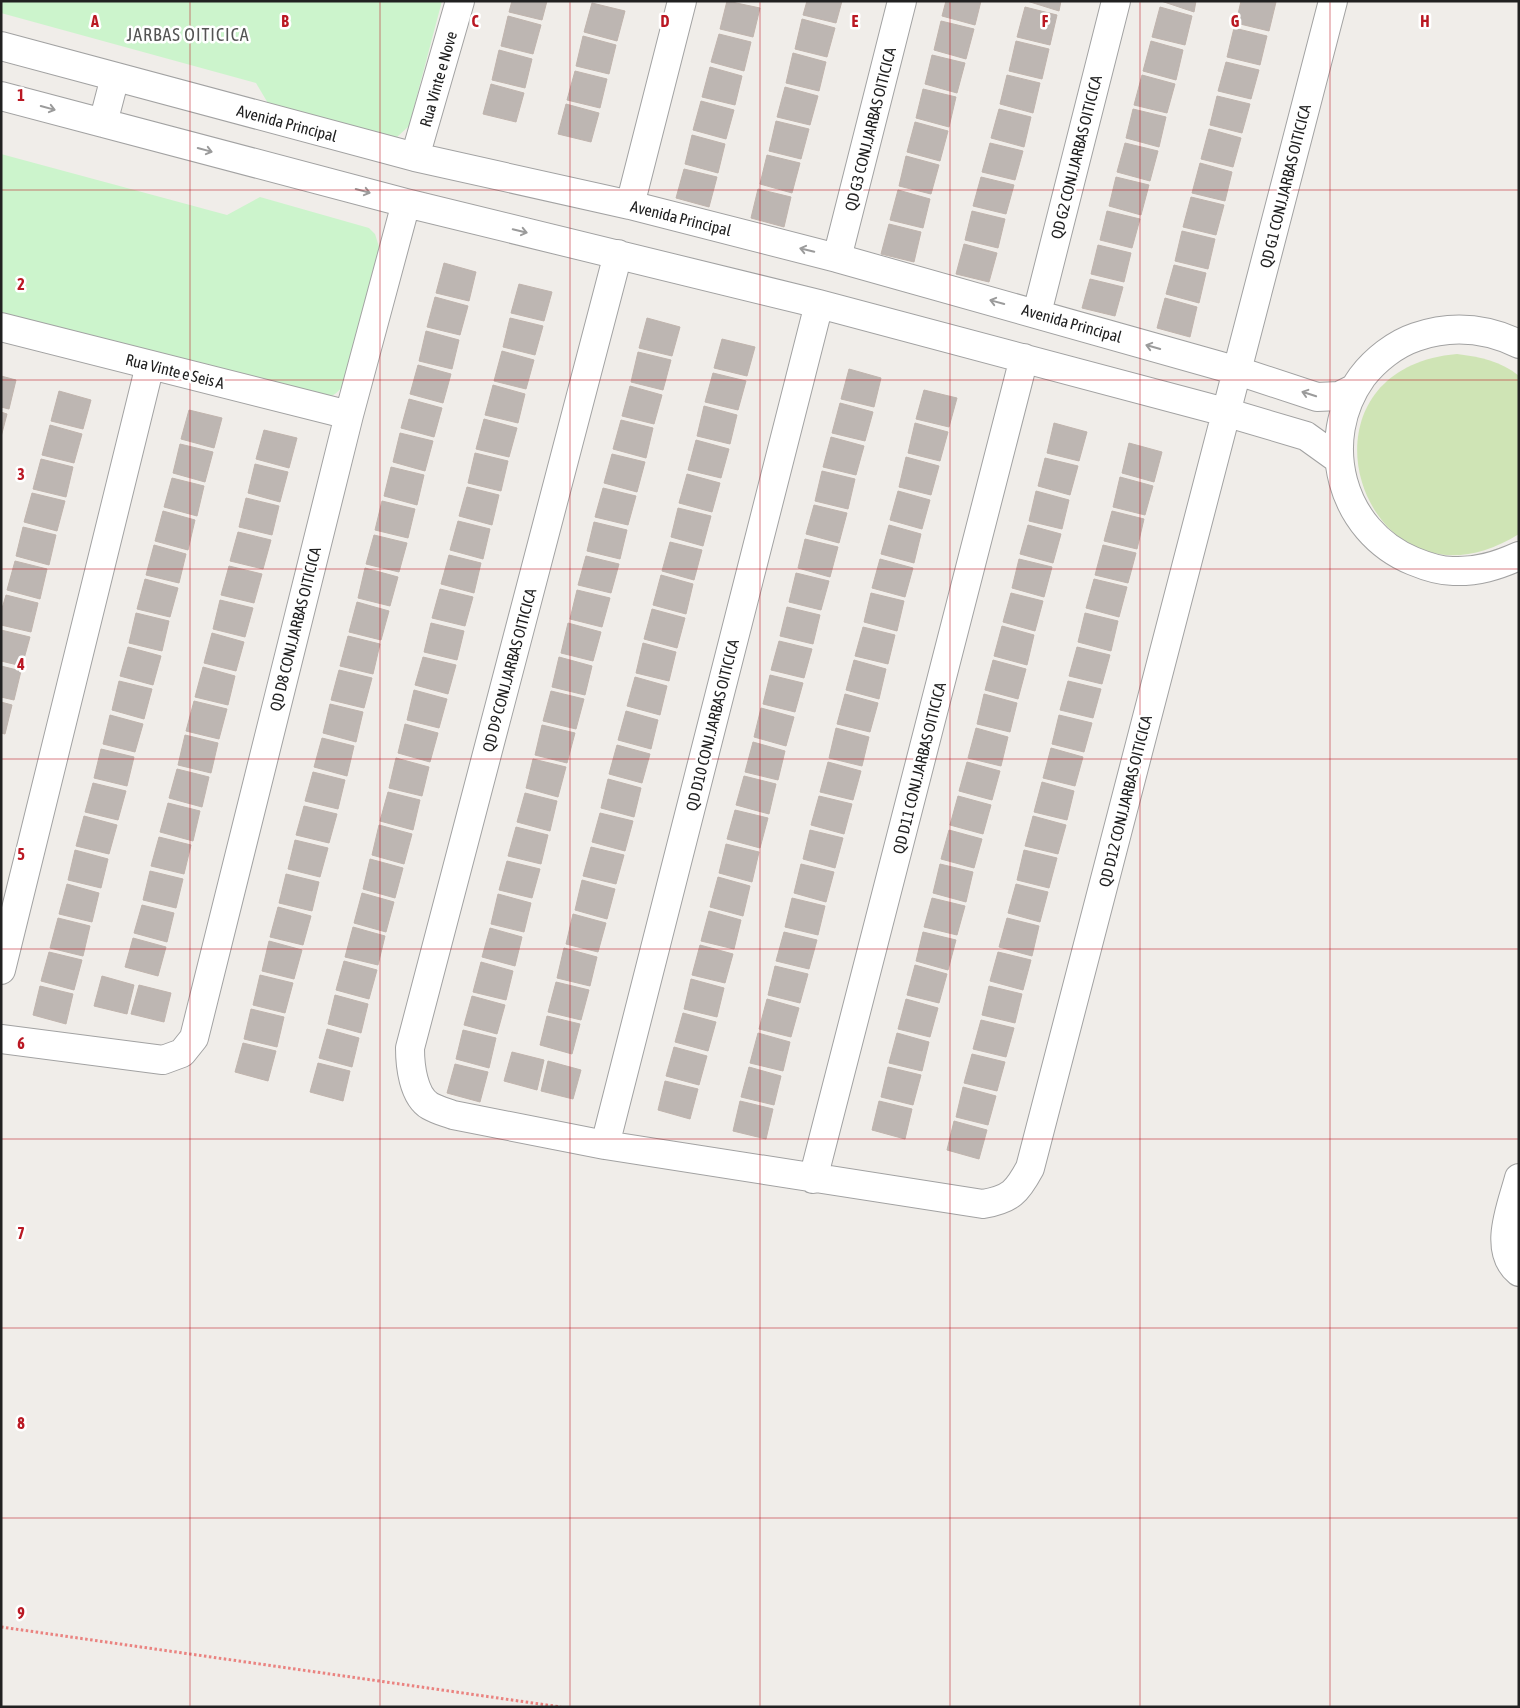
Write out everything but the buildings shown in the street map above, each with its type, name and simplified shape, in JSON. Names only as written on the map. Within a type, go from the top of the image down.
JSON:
[{"type":"street","name":"Rua Vinte e Nove","points":[[415,157],[460,1]]},
{"type":"street","points":[[630,205],[682,1]]},
{"type":"street","name":"QD G3 CONJ.JARBAS OITICICA","points":[[837,258],[902,1]]},
{"type":"street","name":"QD G2 CONJ.JARBAS OITICICA","points":[[1037,313],[1116,1]]},
{"type":"street","name":"QD G1 CONJ.JARBAS OITICICA","points":[[1225,412],[1238,371],[1333,1]]},
{"type":"street","name":"Avenida Principal","points":[[1,46],[415,157],[630,205],[837,258],[1238,371],[1317,397],[1339,396],[1355,388]]},
{"type":"street","points":[[103,122],[115,77]]},
{"type":"street","points":[[1,96],[406,203],[820,304],[1225,412],[1306,436],[1338,459]]},
{"type":"street","name":"QD D8 CONJ.JARBAS OITICICA","points":[[1,1039],[163,1060],[182,1053],[194,1038],[349,415],[406,203]]},
{"type":"street","name":"QD D9 CONJ.JARBAS OITICICA","points":[[605,1145],[453,1115],[428,1106],[416,1087],[410,1072],[410,1048],[618,254]]},
{"type":"street","name":"QD D10 CONJ.JARBAS OITICICA","points":[[605,1145],[820,304]]},
{"type":"street","name":"Rua Vinte e Seis A","points":[[1,327],[349,415]]},
{"type":"street","points":[[1519,344],[1502,336],[1479,330],[1455,329],[1431,332],[1408,340],[1387,352],[1369,368],[1355,388],[1344,410],[1338,434],[1338,459],[1343,483],[1352,506],[1366,527],[1383,544],[1404,558],[1427,567],[1451,572],[1476,571],[1500,565],[1519,556]]},
{"type":"street","name":"QD D11 CONJ.JARBAS OITICICA","points":[[813,1179],[1024,358]]},
{"type":"street","points":[[1,970],[150,365]]},
{"type":"street","name":"QD D12 CONJ.JARBAS OITICICA","points":[[813,1179],[983,1204],[1003,1201],[1019,1189],[1030,1168],[1225,412]]},
{"type":"street","points":[[605,1145],[813,1179]]},
{"type":"street","points":[[1519,1178],[1505,1232],[1507,1252],[1513,1267],[1519,1272]]},
{"type":"path","points":[[1,1628],[561,1707]]},
{"type":"green space","points":[[1,1],[442,1],[409,126],[397,137],[389,139],[275,115],[256,83],[1,13]]},
{"type":"green space","points":[[1,154],[227,215],[260,197],[369,228],[375,234],[380,250],[345,383],[332,396],[314,400],[1,312]]},
{"type":"green space","points":[[1457,354],[1490,361],[1505,367],[1519,376],[1519,534],[1465,554],[1419,549],[1385,523],[1363,486],[1357,443],[1370,402],[1402,370]]},
{"type":"district","name":"JARBAS OITICICA","points":[[188,34]]}]
